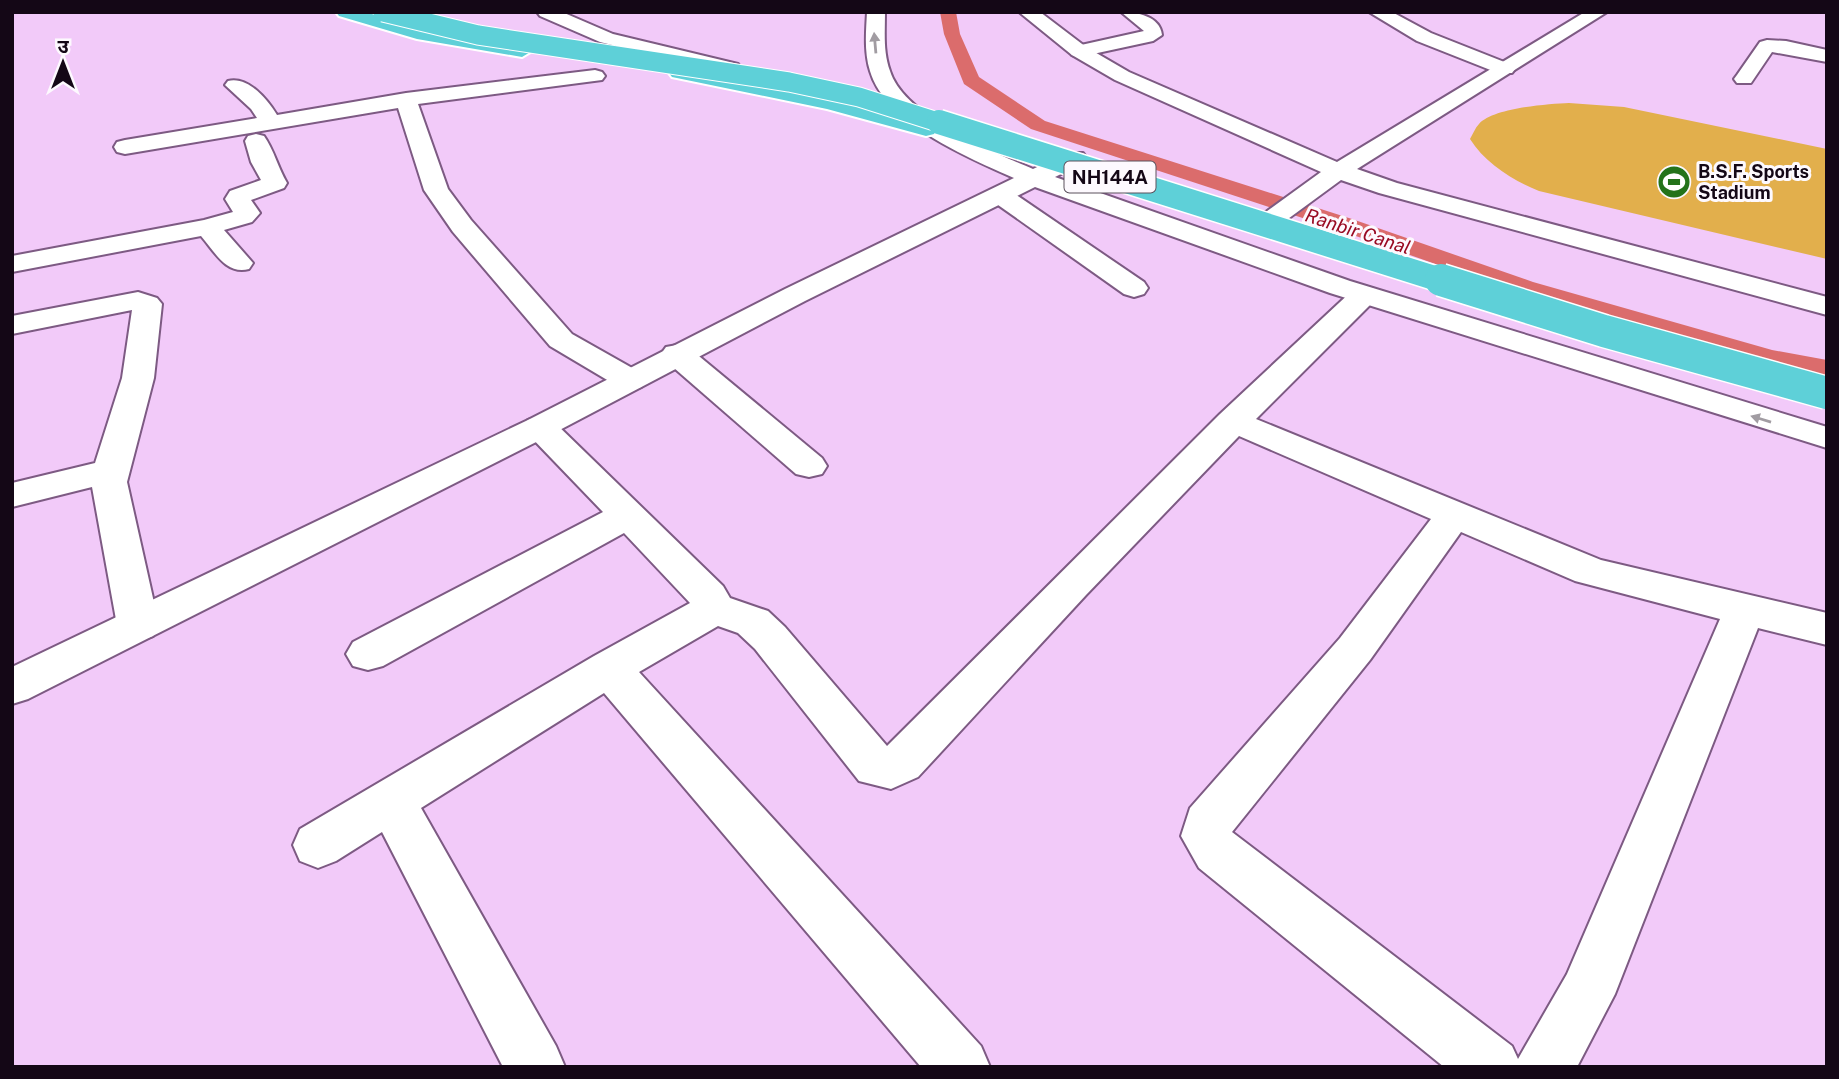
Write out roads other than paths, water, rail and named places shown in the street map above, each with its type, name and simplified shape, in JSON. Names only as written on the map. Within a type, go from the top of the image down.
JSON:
[{"type":"highway","name":"NH144A","points":[[345,12],[385,26],[430,36],[677,73],[781,92],[883,117],[937,132],[1584,347],[1827,415]]},
{"type":"highway","name":"NH144A","points":[[383,12],[416,22],[496,37],[752,75],[859,97],[1604,331],[1827,393]]},
{"type":"street","points":[[546,12],[607,38],[971,126],[1757,365],[1827,383]]},
{"type":"street","points":[[876,12],[874,42],[880,73],[893,94],[949,139],[1031,177],[1364,295],[1827,439]]},
{"type":"street","points":[[895,12],[895,53],[906,78],[936,108],[971,126]]},
{"type":"street","points":[[1028,12],[1079,51],[1122,76],[1338,171],[1388,188],[1827,306]]},
{"type":"street","points":[[1079,51],[1153,35],[1153,30],[1130,12]]},
{"type":"street","points":[[1378,12],[1424,37],[1505,69]]},
{"type":"street","points":[[1275,217],[1338,171],[1598,12]]},
{"type":"street","points":[[1744,79],[1767,46],[1827,55]]},
{"type":"street","points":[[125,147],[263,132],[407,99],[595,76]]},
{"type":"street","points":[[12,264],[206,227],[243,217],[247,213],[237,199],[239,196],[275,183],[263,162],[260,105],[235,85]]},
{"type":"street","points":[[407,99],[436,190],[462,226],[561,340],[630,380]]},
{"type":"street","points":[[12,687],[540,427],[677,354],[1000,195],[1031,177],[1075,158]]},
{"type":"street","points":[[1000,195],[1134,288]]},
{"type":"street","points":[[206,227],[239,263]]},
{"type":"street","points":[[711,607],[753,622],[770,638],[876,767],[891,769],[901,763],[1046,610],[1232,421],[1364,295]]},
{"type":"street","points":[[12,325],[125,302],[138,301],[147,304],[138,378],[110,471],[110,496],[138,625]]},
{"type":"street","points":[[677,354],[809,466]]},
{"type":"street","points":[[1232,421],[1588,571],[1827,629]]},
{"type":"street","points":[[540,427],[709,596],[711,607]]},
{"type":"street","points":[[12,495],[110,471]]},
{"type":"street","points":[[1454,514],[1355,649],[1208,824],[1206,836],[1217,852],[1491,1067]]},
{"type":"street","points":[[368,654],[628,515]]},
{"type":"street","points":[[318,845],[608,668],[701,618],[711,607]]},
{"type":"street","points":[[1544,1067],[1587,994],[1744,611]]},
{"type":"street","points":[[608,668],[960,1067]]},
{"type":"street","points":[[391,800],[535,1067]]},
{"type":"waterway","name":"Ranbir Canal","points":[[948,12],[952,34],[971,80],[1038,125],[1344,224],[1524,287],[1768,358],[1827,369]]},
{"type":"place","name":"B.S.F. Sports Stadium","points":[[1674,182]]}]
